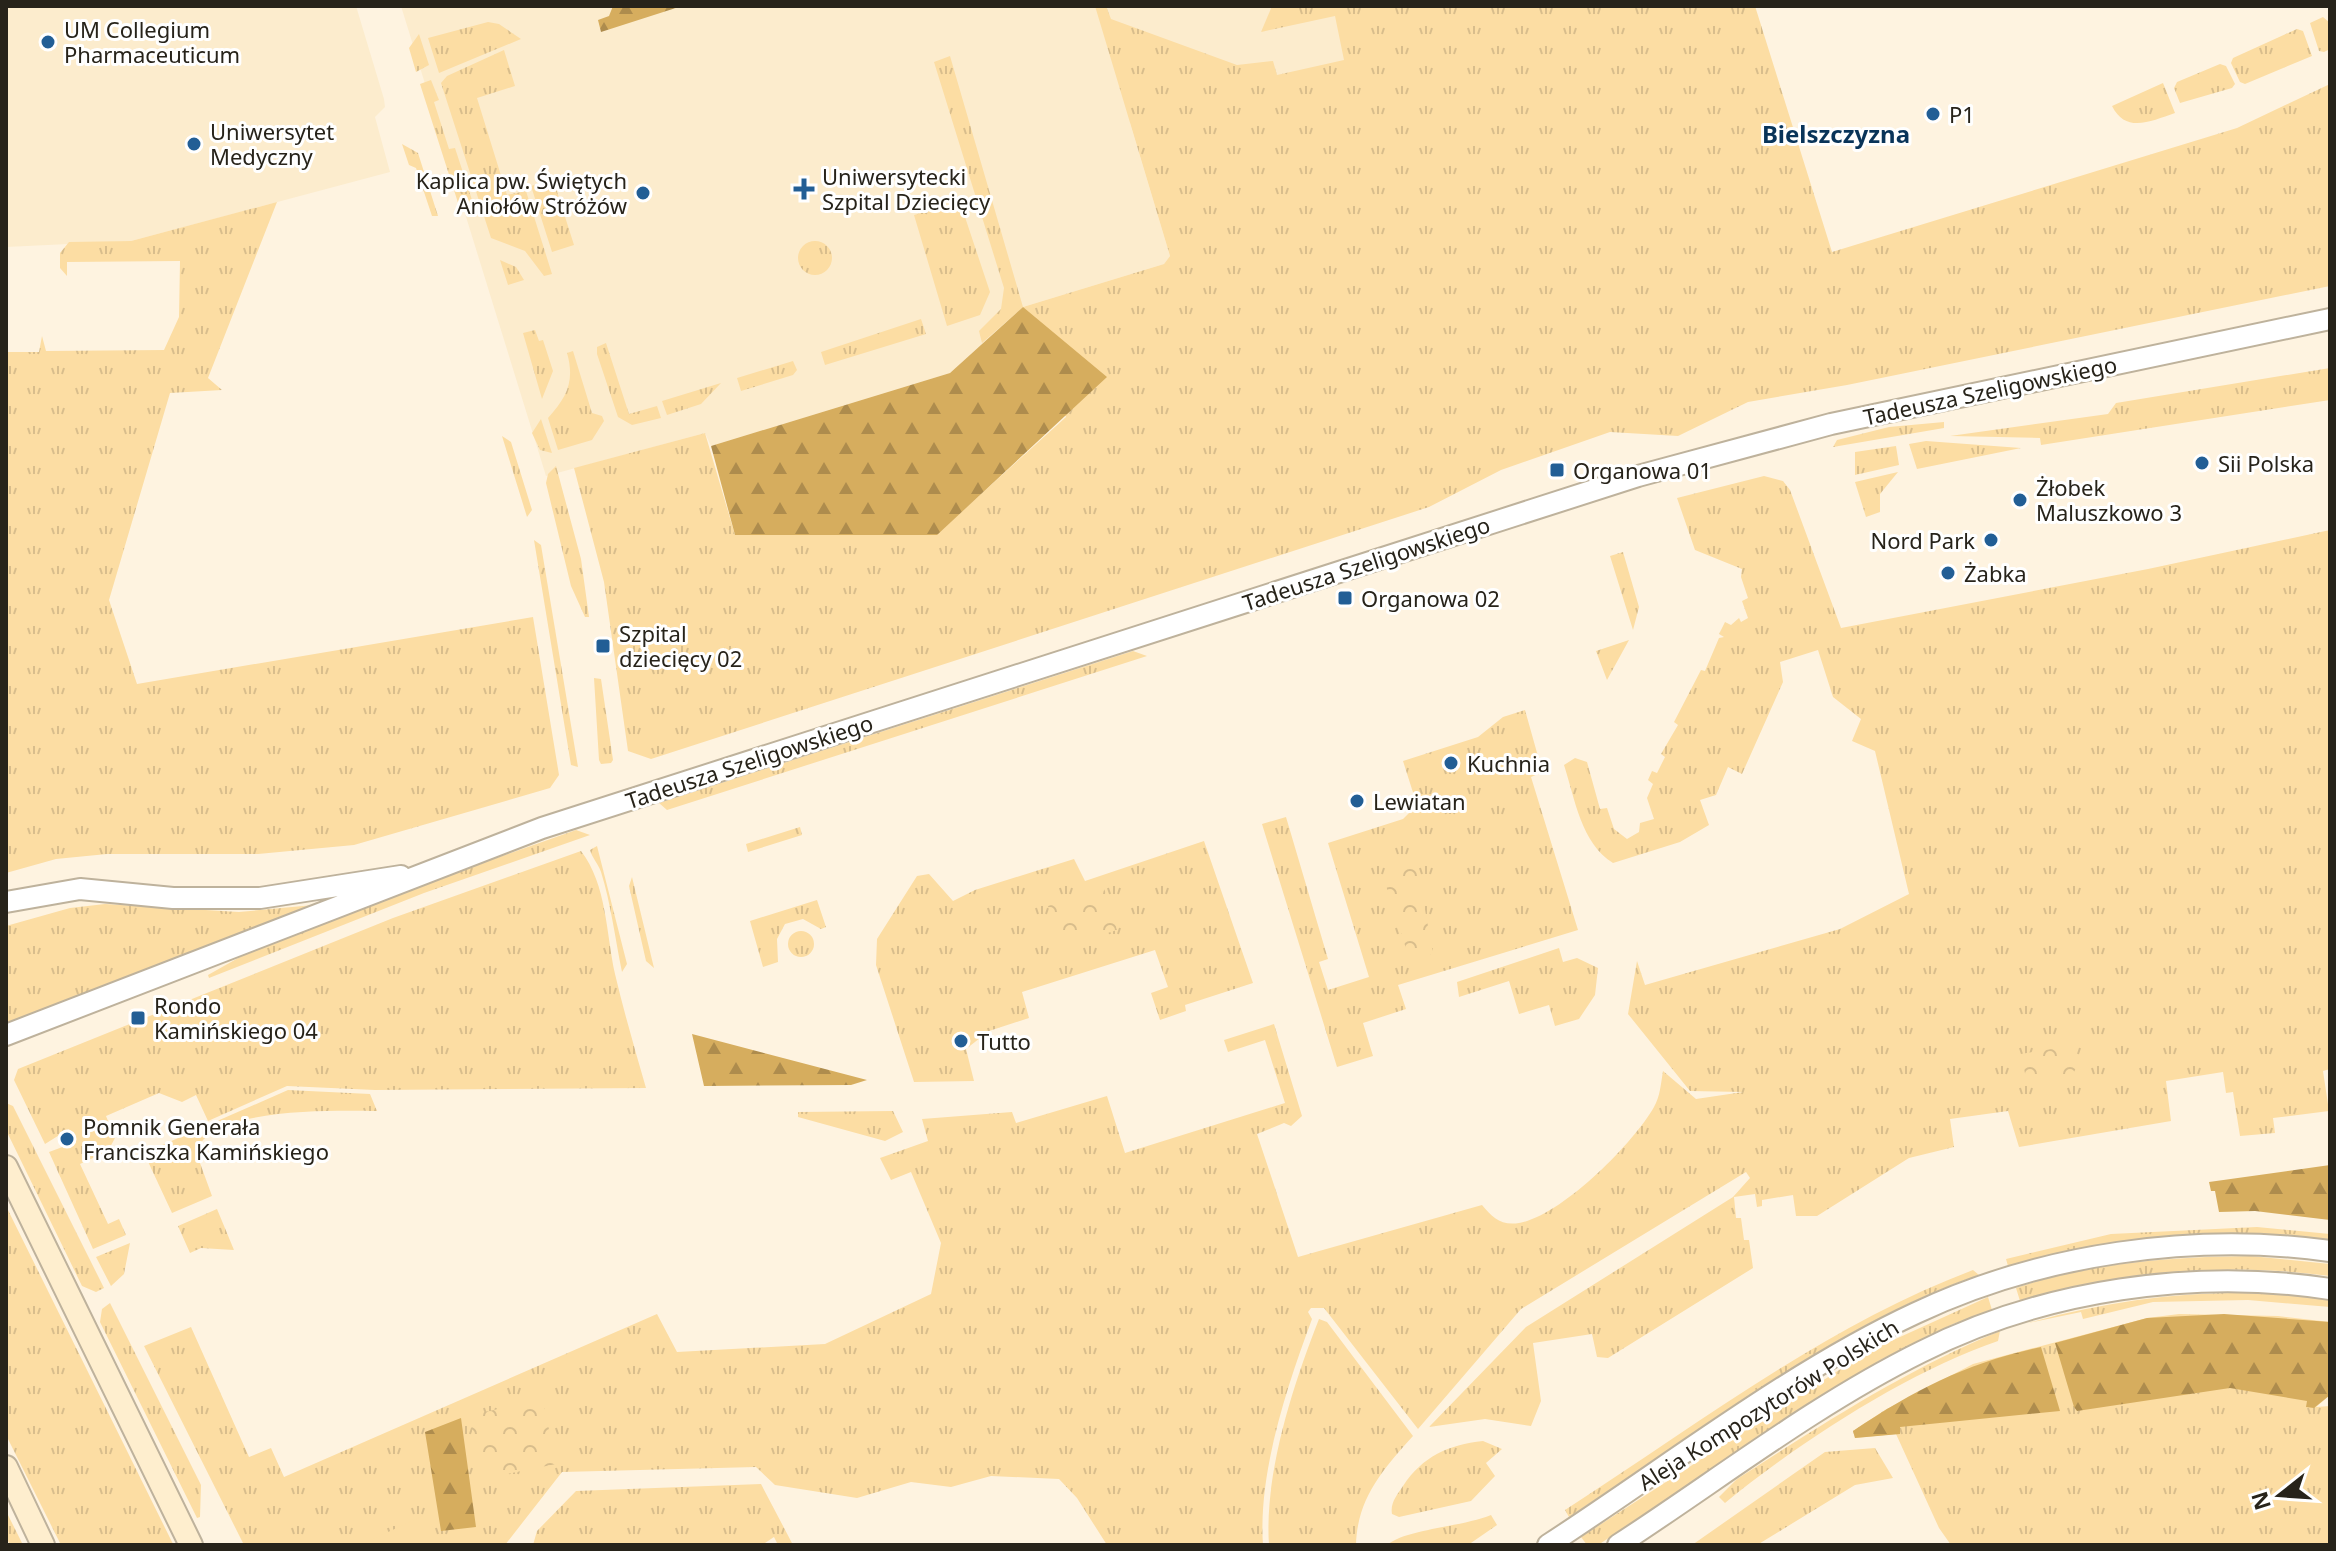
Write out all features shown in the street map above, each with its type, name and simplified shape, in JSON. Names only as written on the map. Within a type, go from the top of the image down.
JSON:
[{"type":"main road","points":[[6,1167],[188,1540]]},
{"type":"main road","points":[[6,1467],[43,1545]]},
{"type":"street","name":"Tadeusza Szeligowskiego","points":[[6,1035],[389,889],[421,873],[556,824],[1650,473],[1831,424],[2330,319]]},
{"type":"street","name":"Tadeusza Szeligowskiego","points":[[6,902],[80,889],[173,898],[260,898],[421,873]]},
{"type":"street","name":"Aleja Kompozytorów Polskich","points":[[1548,1545],[1822,1365],[1891,1325],[1953,1297],[2032,1272],[2161,1249],[2238,1245],[2330,1251]]},
{"type":"street","name":"Aleja Kompozytorów Polskich","points":[[1618,1545],[1886,1370],[1985,1325],[2074,1300],[2173,1285],[2243,1282],[2330,1289]]},
{"type":"shaded area","name":"Uniwersytet Medyczny","points":[[6,6],[356,6],[384,99],[385,107],[375,117],[390,172],[131,241],[6,247]]},
{"type":"shaded area","name":"Uniwersytecki Szpital Dziecięcy","points":[[401,6],[1272,6],[1263,30],[1354,6],[1362,60],[1130,123],[1170,256],[1164,264],[1023,307],[950,373],[711,446],[705,433],[546,476]]},
{"type":"green space","points":[[613,6],[682,6],[601,32],[598,20],[609,16]]},
{"type":"green space","points":[[1095,6],[1106,6],[1111,19],[1237,65],[1273,61],[1277,75],[1344,60],[1335,16],[1261,32],[1272,6],[1755,6],[1832,252],[2237,128],[2330,84],[2330,286],[1847,385],[1748,402],[1678,436],[1610,432],[1501,470],[1429,507],[651,759],[628,751],[604,582],[574,468],[705,433],[735,535],[937,534],[1066,417],[1023,307],[1164,264],[1170,256]]},
{"type":"green space","points":[[2323,17],[2330,23],[2330,49],[2324,52],[2319,51],[2310,23]]},
{"type":"green space","points":[[488,22],[499,24],[521,39],[439,73],[428,38]]},
{"type":"green space","points":[[2297,29],[2303,31],[2312,56],[2245,84],[2240,82],[2231,63],[2233,58]]},
{"type":"green space","points":[[419,34],[429,65],[416,72],[409,48]]},
{"type":"green space","points":[[504,50],[515,86],[477,98],[507,195],[526,191],[552,274],[544,276],[525,251],[491,238],[441,83],[447,76]]},
{"type":"green space","points":[[950,56],[1023,307],[982,343],[979,331],[1001,309],[1004,288],[934,62]]},
{"type":"green space","points":[[2220,64],[2226,66],[2235,84],[2232,88],[2180,103],[2174,88],[2177,82]]},
{"type":"green space","points":[[431,80],[439,100],[434,102],[449,149],[455,148],[473,203],[460,209],[420,84]]},
{"type":"green space","points":[[2163,83],[2175,113],[2148,122],[2132,123],[2118,115],[2112,106]]},
{"type":"green space","points":[[402,144],[418,153],[438,216],[432,216],[416,168],[409,165]]},
{"type":"green space","points":[[553,179],[574,245],[552,252],[531,186]]},
{"type":"green space","points":[[277,202],[208,378],[222,390],[170,393],[109,600],[137,684],[533,617],[559,775],[550,788],[354,845],[258,854],[107,854],[56,859],[6,873],[6,352],[39,352],[42,336],[46,351],[164,350],[179,317],[180,261],[67,262],[67,276],[60,268],[60,253],[69,242],[131,241]]},
{"type":"green space","points":[[960,202],[990,292],[980,315],[947,326],[914,215]]},
{"type":"green space","points":[[815,241],[827,246],[832,258],[827,270],[815,275],[803,270],[798,258],[803,246]]},
{"type":"green space","points":[[500,260],[516,267],[524,280],[508,285]]},
{"type":"green space","points":[[1023,307],[1107,377],[937,535],[735,535],[711,446],[950,373]]},
{"type":"green space","points":[[921,319],[926,334],[825,365],[821,352]]},
{"type":"green space","points":[[535,330],[539,341],[543,340],[553,371],[542,399],[523,333]]},
{"type":"green space","points":[[606,343],[629,414],[657,406],[661,418],[632,425],[618,417],[597,354],[597,347]]},
{"type":"green space","points":[[573,351],[592,413],[602,416],[604,421],[592,440],[558,450],[548,418],[568,388],[570,372],[567,353]]},
{"type":"green space","points":[[793,361],[797,370],[793,375],[741,391],[737,378]]},
{"type":"green space","points":[[2330,368],[2330,400],[2041,445],[2040,438],[1950,436],[2108,414],[2116,403]]},
{"type":"green space","points":[[721,383],[701,404],[667,415],[662,401]]},
{"type":"green space","points":[[541,419],[552,453],[540,450],[532,433]]},
{"type":"green space","points":[[1944,422],[1944,428],[1833,447],[1837,440],[1889,427]]},
{"type":"green space","points":[[502,436],[511,442],[532,510],[527,517]]},
{"type":"green space","points":[[1926,441],[2021,448],[1917,469],[1909,444]]},
{"type":"green space","points":[[1896,446],[1899,465],[1855,475],[1855,452]]},
{"type":"green space","points":[[556,466],[581,559],[589,617],[585,617],[571,586],[546,483],[548,474]]},
{"type":"green space","points":[[1898,472],[1880,494],[1880,512],[1866,517],[1855,482]]},
{"type":"green space","points":[[1764,476],[1783,481],[1790,490],[1841,628],[2148,569],[2330,530],[2330,1069],[2323,1071],[2329,1111],[2273,1118],[2275,1133],[2240,1136],[2233,1092],[2226,1093],[2223,1072],[2166,1081],[2171,1121],[2019,1147],[2008,1111],[1950,1119],[1954,1147],[1909,1158],[1817,1216],[1796,1216],[1793,1195],[1762,1200],[1762,1206],[1757,1207],[1755,1194],[1734,1197],[1736,1218],[1741,1218],[1744,1240],[1749,1240],[1753,1268],[1608,1358],[1597,1357],[1592,1334],[1533,1343],[1541,1401],[1531,1426],[1485,1419],[1429,1427],[1526,1327],[1733,1197],[1750,1178],[1746,1172],[1521,1309],[1418,1429],[1324,1308],[1311,1308],[1308,1312],[1312,1319],[1276,1430],[1265,1489],[1263,1545],[1107,1545],[1077,1498],[1059,1479],[991,1476],[951,1487],[911,1482],[857,1498],[775,1485],[756,1467],[562,1472],[505,1545],[244,1545],[144,1346],[191,1327],[249,1457],[271,1448],[284,1477],[657,1314],[677,1352],[825,1344],[931,1294],[941,1243],[911,1172],[891,1180],[880,1158],[928,1141],[922,1119],[1012,1112],[1016,1123],[1107,1096],[1125,1153],[1285,1103],[1265,1040],[1228,1052],[1224,1040],[1274,1024],[1302,1116],[1291,1126],[1284,1123],[1257,1134],[1298,1257],[1482,1205],[1502,1222],[1519,1223],[1536,1218],[1575,1193],[1630,1140],[1656,1103],[1663,1071],[1696,1099],[1743,1092],[1690,1091],[1628,1014],[1637,961],[1645,985],[1840,929],[1909,894],[1875,751],[1852,741],[1861,719],[1833,697],[1818,650],[1780,662],[1783,682],[1742,774],[1728,767],[1716,795],[1700,800],[1709,825],[1680,842],[1613,863],[1593,844],[1586,832],[1564,765],[1575,758],[1587,762],[1600,809],[1607,808],[1614,829],[1627,839],[1639,832],[1640,823],[1654,819],[1647,798],[1653,784],[1648,780],[1652,771],[1657,773],[1665,757],[1661,754],[1678,725],[1674,722],[1701,670],[1705,671],[1719,638],[1724,637],[1719,634],[1725,622],[1731,625],[1739,618],[1741,622],[1748,618],[1742,601],[1748,598],[1741,577],[1742,569],[1695,550],[1677,498]]},
{"type":"green space","points":[[534,540],[541,545],[578,767],[571,765]]},
{"type":"green space","points":[[1623,552],[1639,607],[1633,630],[1610,556]]},
{"type":"green space","points":[[1629,640],[1607,680],[1596,651]]},
{"type":"green space","points":[[1133,651],[1147,656],[667,810],[659,803]]},
{"type":"green space","points":[[594,678],[601,679],[611,763],[601,764],[599,760]]},
{"type":"green space","points":[[1525,710],[1541,767],[1540,773],[1531,777],[1578,930],[1398,985],[1406,1009],[1363,1023],[1373,1056],[1337,1067],[1262,824],[1286,817],[1328,959],[1319,962],[1328,990],[1369,977],[1328,843],[1403,819],[1417,805],[1403,761],[1478,737],[1503,717]]},
{"type":"green space","points":[[800,827],[802,835],[748,852],[746,844]]},
{"type":"green space","points":[[576,830],[590,835],[424,893],[209,978],[208,975],[247,953],[428,882]]},
{"type":"green space","points":[[1204,841],[1253,983],[1185,1005],[1186,1011],[1160,1020],[1151,993],[1168,987],[1155,950],[1022,992],[1029,1018],[989,1031],[966,1049],[974,1081],[914,1082],[876,965],[877,939],[917,876],[929,874],[953,901],[975,890],[1074,859],[1085,881]]},
{"type":"green space","points":[[597,846],[627,964],[622,972],[604,884],[590,850]]},
{"type":"green space","points":[[581,851],[590,864],[601,894],[615,974],[646,1088],[375,1090],[287,1086],[208,1121],[196,1095],[182,1102],[159,1093],[106,1116],[115,1138],[108,1151],[80,1164],[108,1224],[119,1219],[126,1235],[93,1249],[49,1152],[76,1142],[69,1129],[45,1144],[14,1080],[18,1069],[393,918]]},
{"type":"green space","points":[[1417,865],[1433,954],[1409,958],[1383,876]]},
{"type":"green space","points":[[632,877],[654,968],[646,961],[629,886]]},
{"type":"green space","points":[[1104,888],[1117,930],[1061,948],[1048,906]]},
{"type":"green space","points":[[817,900],[826,927],[821,929],[803,919],[785,924],[777,939],[778,962],[763,967],[750,921]]},
{"type":"green space","points":[[105,904],[239,912],[314,905],[6,1023],[6,926],[70,908]]},
{"type":"green space","points":[[801,931],[811,934],[814,944],[811,954],[801,957],[791,954],[788,944],[791,934]]},
{"type":"green space","points":[[1559,948],[1563,962],[1577,958],[1598,968],[1595,995],[1579,1019],[1555,1026],[1549,1005],[1519,1014],[1509,981],[1459,997],[1457,982]]},
{"type":"green space","points":[[692,1034],[867,1080],[851,1085],[704,1086]]},
{"type":"green space","points":[[2075,1045],[2078,1064],[2071,1078],[2044,1085],[2027,1083],[2021,1054]]},
{"type":"green space","points":[[288,1090],[370,1094],[377,1111],[277,1114],[225,1126],[206,1137],[196,1152],[212,1196],[172,1213],[144,1153]]},
{"type":"green space","points":[[6,1103],[13,1106],[104,1288],[96,1292],[82,1286],[6,1130]]},
{"type":"green space","points":[[893,1111],[903,1132],[885,1141],[798,1117],[798,1112]]},
{"type":"green space","points":[[2330,1165],[2330,1220],[2255,1211],[2219,1212],[2215,1191],[2211,1191],[2209,1182]]},
{"type":"green space","points":[[6,1206],[174,1545],[61,1545],[6,1435]]},
{"type":"green space","points":[[217,1209],[234,1250],[201,1248],[190,1253],[178,1226]]},
{"type":"green space","points":[[2257,1227],[2330,1234],[2330,1241],[2289,1236],[2208,1234],[2088,1248],[2008,1266],[2006,1259],[2111,1234]]},
{"type":"green space","points":[[130,1243],[124,1274],[111,1286],[96,1257]]},
{"type":"green space","points":[[2251,1256],[2330,1264],[2330,1276],[2252,1270],[2174,1272],[2096,1283],[2020,1301],[2016,1288],[2074,1272],[2132,1263]]},
{"type":"green space","points":[[1973,1270],[1979,1275],[1925,1296],[1820,1351],[1569,1517],[1565,1510],[1763,1379],[1865,1319]]},
{"type":"green space","points":[[2265,1293],[2330,1299],[2330,1307],[2248,1300],[2153,1302],[2083,1319],[2081,1312],[2028,1323],[2087,1309],[2145,1299]]},
{"type":"green space","points":[[1988,1297],[1992,1310],[1953,1324],[1880,1360],[1598,1545],[1587,1545],[1581,1537],[1867,1352]]},
{"type":"green space","points":[[110,1303],[201,1485],[200,1517],[197,1518],[100,1322],[102,1309]]},
{"type":"green space","points":[[2179,1314],[2278,1316],[2330,1322],[2330,1395],[2316,1407],[2330,1406],[2330,1545],[1951,1545],[1939,1528],[1896,1434],[1855,1438],[1853,1431],[1885,1410],[1973,1364],[2147,1318]]},
{"type":"green space","points":[[2224,1314],[2330,1322],[2330,1395],[2314,1408],[2306,1407],[2307,1401],[2230,1388],[2077,1411],[2074,1407],[2055,1343],[2147,1318]]},
{"type":"green space","points":[[1319,1319],[1327,1322],[1413,1436],[1382,1473],[1367,1499],[1361,1513],[1356,1545],[1269,1545],[1271,1489],[1282,1430]]},
{"type":"green space","points":[[2000,1331],[1998,1341],[1928,1371],[1820,1433],[1725,1503],[1719,1497],[1737,1479],[1865,1399],[1931,1363]]},
{"type":"green space","points":[[2041,1347],[2060,1411],[1900,1427],[1900,1434],[1855,1438],[1853,1431],[1943,1379],[1989,1361]]},
{"type":"green space","points":[[543,1400],[556,1464],[482,1479],[469,1415]]},
{"type":"green space","points":[[461,1418],[476,1527],[441,1531],[425,1432]]},
{"type":"green space","points":[[1483,1441],[1502,1449],[1486,1463],[1495,1476],[1471,1501],[1399,1517],[1392,1514],[1398,1493],[1419,1467],[1448,1449]]},
{"type":"green space","points":[[1875,1448],[1893,1478],[1855,1485],[1757,1545],[1692,1545],[1825,1452]]},
{"type":"green space","points":[[761,1484],[793,1545],[778,1545],[774,1537],[762,1545],[533,1545],[537,1531],[576,1491]]},
{"type":"green space","points":[[6,1511],[23,1545],[10,1545],[6,1537]]},
{"type":"green space","points":[[427,1514],[441,1545],[360,1545]]},
{"type":"green space","points":[[1491,1515],[1497,1525],[1468,1545],[1387,1545],[1407,1535]]},
{"type":"place","name":"UM Collegium Pharmaceuticum","points":[[48,42]]},
{"type":"place","name":"P1","points":[[1933,114]]},
{"type":"place","name":"Uniwersytet Medyczny","points":[[194,144]]},
{"type":"place","name":"Uniwersytecki Szpital Dziecięcy","points":[[804,189]]},
{"type":"place","name":"Kaplica pw. Świętych Aniołów Stróżów","points":[[643,193]]},
{"type":"place","name":"Sii Polska","points":[[2202,463]]},
{"type":"place","name":"Organowa 01","points":[[1557,470]]},
{"type":"place","name":"Żłobek Maluszkowo 3","points":[[2020,500]]},
{"type":"place","name":"Nord Park","points":[[1991,540]]},
{"type":"place","name":"Żabka","points":[[1948,573]]},
{"type":"place","name":"Organowa 02","points":[[1345,598]]},
{"type":"place","name":"Szpital dziecięcy 02","points":[[603,646]]},
{"type":"place","name":"Kuchnia","points":[[1451,763]]},
{"type":"place","name":"Lewiatan","points":[[1357,801]]},
{"type":"place","name":"Rondo Kamińskiego 04","points":[[138,1018]]},
{"type":"place","name":"Tutto","points":[[961,1041]]},
{"type":"place","name":"Pomnik Generała Franciszka Kamińskiego","points":[[67,1139]]},
{"type":"district","name":"Bielszczyzna","points":[[1836,133]]}]
